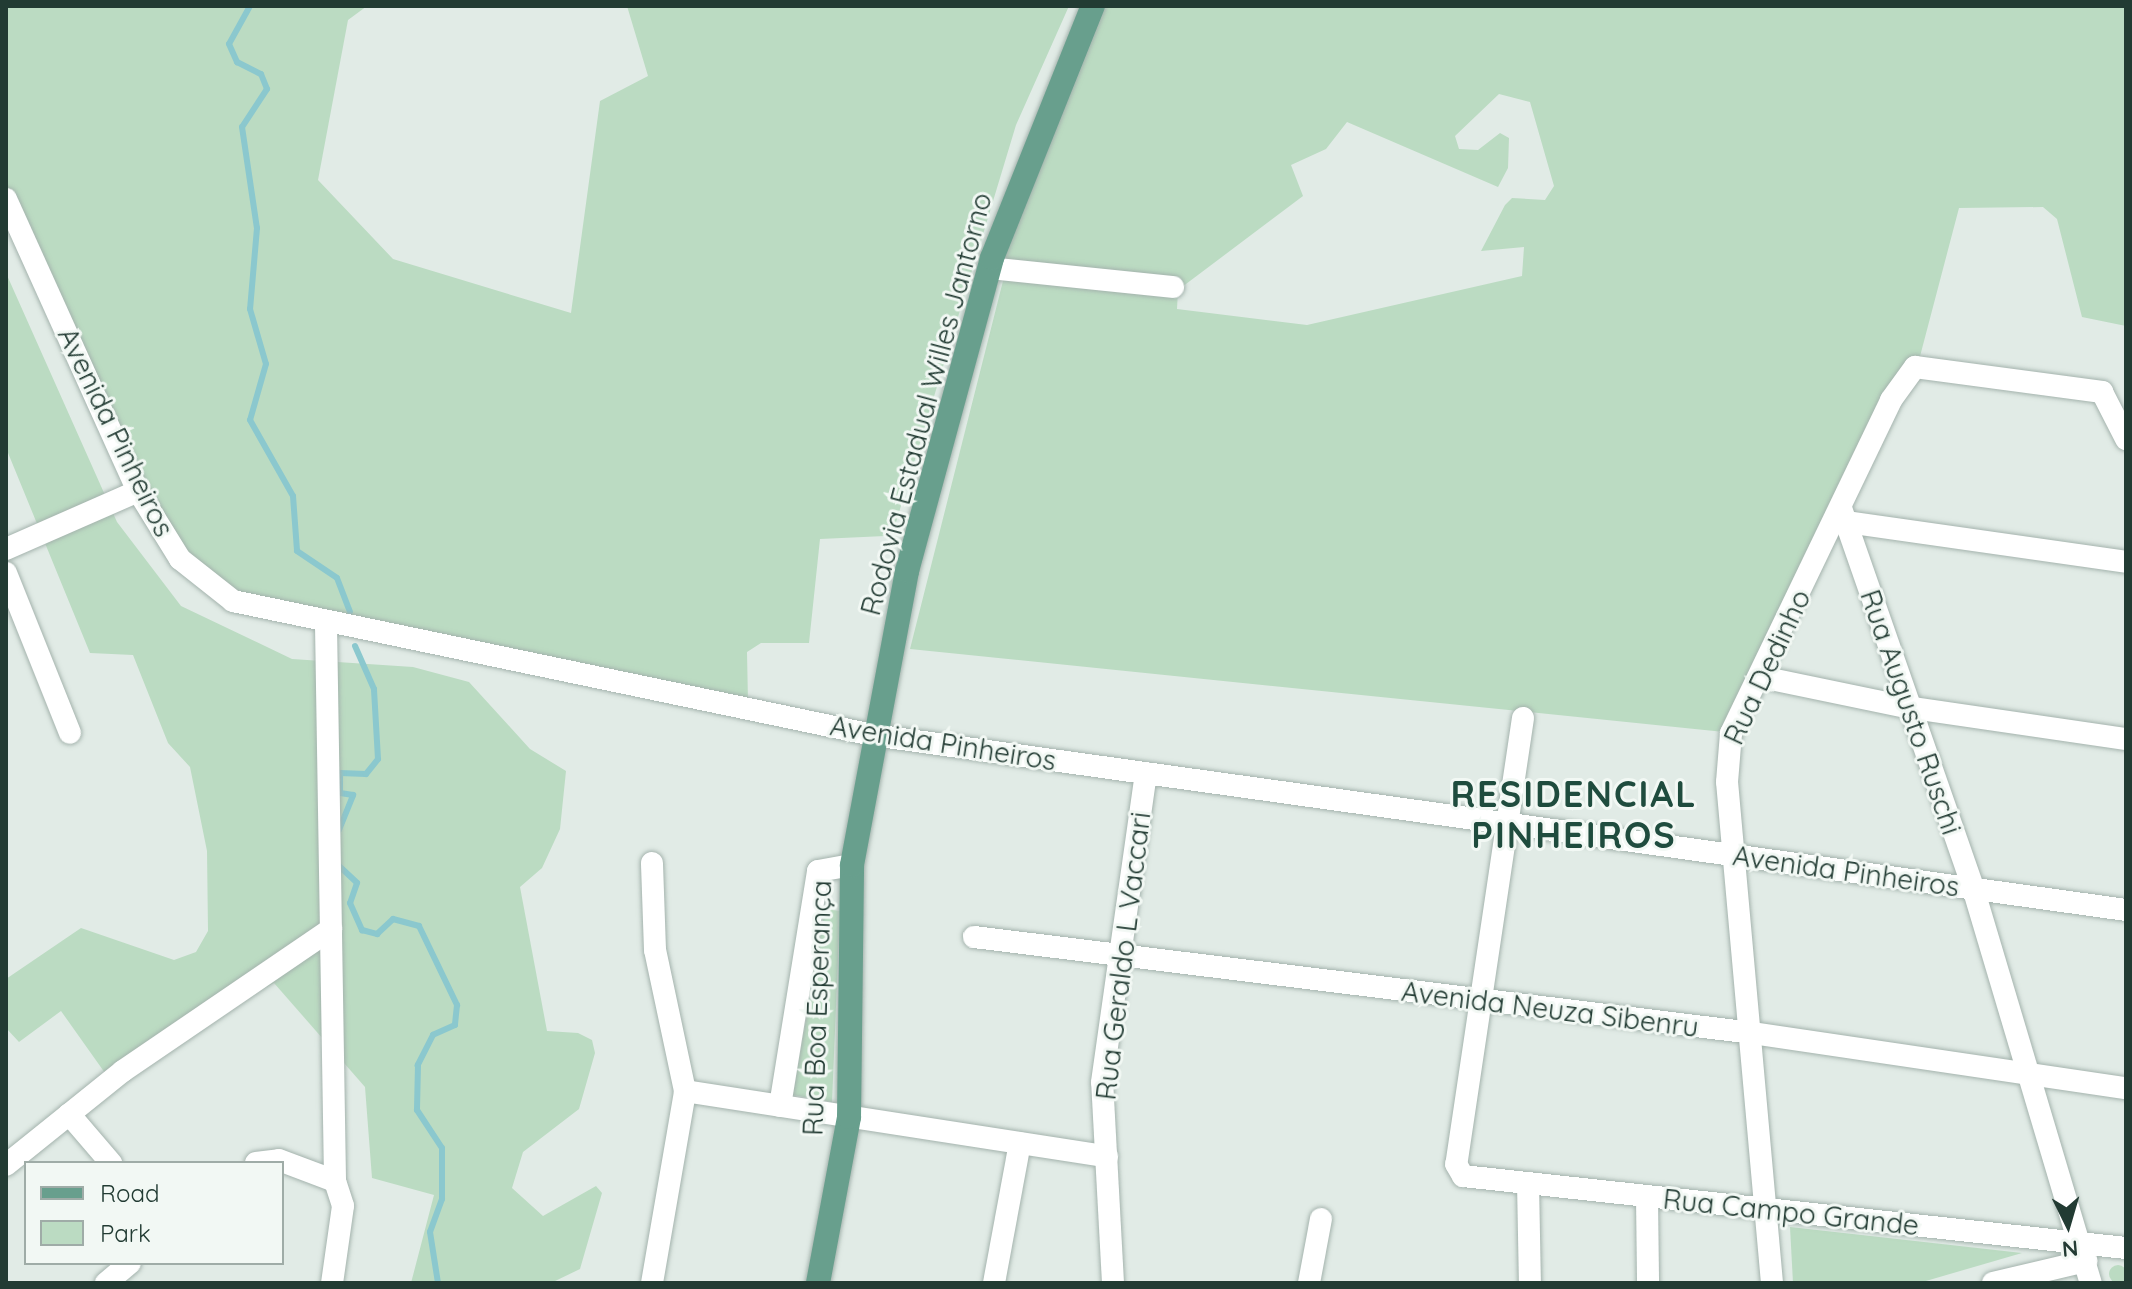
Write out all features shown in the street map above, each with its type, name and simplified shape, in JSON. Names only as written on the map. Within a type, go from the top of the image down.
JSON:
[{"type":"main road","name":"Rodovia Estadual Willes Jantorno","points":[[873,735],[907,571],[989,268],[1093,6]]},
{"type":"main road","name":"Rua Boa Esperança","points":[[818,1283],[849,1117],[852,865],[873,735]]},
{"type":"street","name":"Avenida Pinheiros","points":[[6,199],[138,491],[201,583],[233,601],[326,625],[873,735],[2126,910]]},
{"type":"street","points":[[989,268],[1173,287]]},
{"type":"street","name":"Rua Dedinho","points":[[1772,1283],[1738,856],[1726,751],[1844,515],[1891,400],[1920,364],[2102,392],[2111,401],[2126,439]]},
{"type":"street","points":[[6,549],[138,491]]},
{"type":"street","points":[[1844,515],[2126,562]]},
{"type":"street","name":"Rua Augusto Ruschi","points":[[1844,515],[1906,707],[1973,888],[2031,1073],[2091,1283]]},
{"type":"street","points":[[6,573],[70,733]]},
{"type":"street","points":[[326,625],[335,1181],[343,1206],[332,1283]]},
{"type":"street","points":[[1761,677],[1906,707],[2126,739]]},
{"type":"street","points":[[1479,1002],[1523,718]]},
{"type":"street","name":"Rua Geraldo L Vaccari","points":[[1113,1283],[1102,1082],[1146,773]]},
{"type":"street","points":[[652,863],[655,950],[685,1091],[652,1283]]},
{"type":"street","points":[[780,1106],[818,871],[852,865]]},
{"type":"street","points":[[6,1165],[69,1114],[331,929]]},
{"type":"street","name":"Avenida Neuza Sibenru","points":[[974,937],[1479,1002],[1752,1033],[2126,1088]]},
{"type":"street","name":"Rua Campo Grande","points":[[1479,1002],[1459,1171],[1469,1179],[1528,1183],[2083,1251],[2126,1248]]},
{"type":"street","points":[[685,1091],[1107,1156]]},
{"type":"street","points":[[69,1114],[109,1161]]},
{"type":"street","points":[[994,1283],[1020,1143]]},
{"type":"street","points":[[284,1162],[335,1181]]},
{"type":"street","points":[[1528,1183],[1530,1283]]},
{"type":"street","points":[[1647,1197],[1648,1283]]},
{"type":"street","points":[[1309,1283],[1321,1219]]},
{"type":"street","points":[[1993,1283],[2083,1251]]},
{"type":"street","points":[[106,1283],[128,1265]]},
{"type":"green space","points":[[6,6],[367,6],[348,20],[318,180],[393,259],[571,313],[600,101],[648,76],[627,6],[1069,6],[1016,125],[894,529],[885,536],[820,539],[809,643],[761,643],[747,652],[748,702],[218,589],[177,544],[89,382],[6,182]]},
{"type":"green space","points":[[1103,6],[2126,6],[2126,326],[2082,317],[2057,219],[2043,207],[1959,208],[1918,364],[1724,732],[910,649],[1004,277],[999,266]],"holes":[[[1499,94],[1530,102],[1554,186],[1545,200],[1512,198],[1505,205],[1481,251],[1524,247],[1522,276],[1307,325],[1177,309],[1178,290],[1303,196],[1291,165],[1326,149],[1347,122],[1498,187],[1508,168],[1509,138],[1500,133],[1478,150],[1459,149],[1455,136]]]},
{"type":"green space","points":[[6,273],[117,522],[181,606],[292,659],[413,667],[469,682],[530,749],[566,771],[560,829],[542,868],[520,887],[547,1031],[578,1033],[592,1040],[595,1053],[579,1109],[523,1152],[512,1188],[543,1216],[596,1186],[602,1193],[580,1269],[551,1283],[411,1283],[434,1195],[372,1178],[365,1087],[274,983],[105,1073],[61,1011],[19,1042],[6,1028],[6,979],[81,928],[174,960],[196,952],[208,931],[207,851],[190,767],[168,743],[133,655],[90,653],[6,448]]},
{"type":"green space","points":[[825,909],[840,911],[832,1102],[793,1095]]},
{"type":"green space","points":[[1790,1227],[2022,1253],[1919,1283],[1793,1283]]},
{"type":"green space","points":[[2118,1265],[2127,1274],[2118,1283],[2109,1274]]},
{"type":"waterway","points":[[250,6],[229,44],[237,62],[261,74],[267,89],[242,127],[257,228],[250,309],[266,364],[250,420],[293,496],[297,551],[337,578],[350,612]]},
{"type":"waterway","points":[[339,830],[353,795],[340,793],[340,773],[366,774],[378,759],[374,689],[355,646]]},
{"type":"waterway","points":[[338,865],[357,883],[350,903],[362,930],[377,934],[393,919],[419,926],[457,1005],[455,1025],[433,1035],[418,1065],[417,1110],[442,1148],[442,1199],[430,1232],[438,1283]]},
{"type":"district","name":"RESIDENCIAL PINHEIROS","points":[[1574,814]]}]
